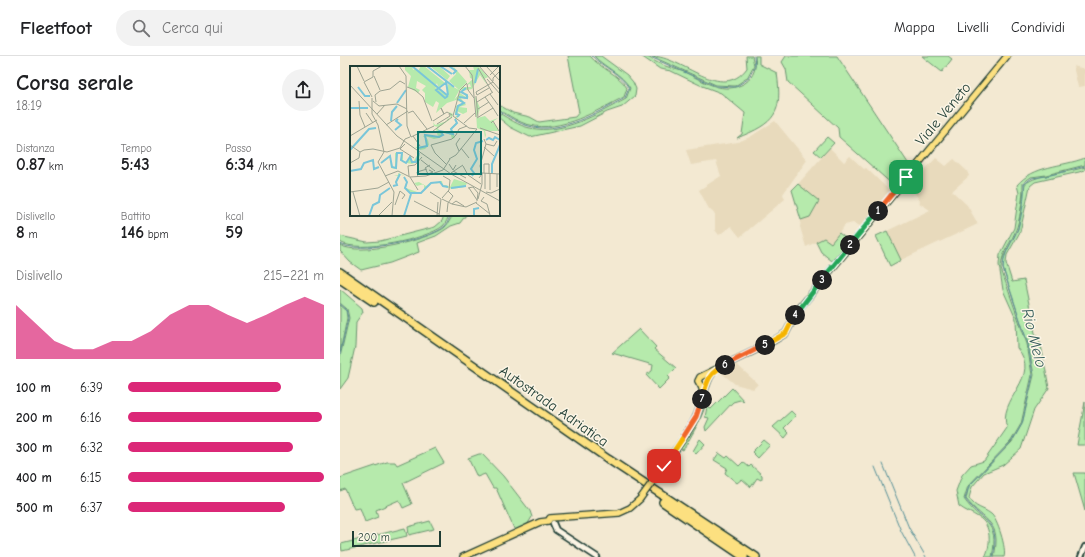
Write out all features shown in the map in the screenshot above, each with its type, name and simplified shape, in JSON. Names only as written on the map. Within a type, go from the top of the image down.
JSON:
[{"type":"highway","name":"Autostrada Adriatica","points":[[340,272],[608,459],[756,557]]},
{"type":"highway","name":"Autostrada Adriatica","points":[[340,279],[744,557]]},
{"type":"main road","name":"Viale Veneto","points":[[463,557],[540,522],[551,521],[562,516],[619,512],[633,506],[640,499],[664,466],[693,422],[703,397],[704,384],[715,370],[768,344],[788,331],[794,317],[803,303],[1007,56]]},
{"type":"street","points":[[551,521],[556,530],[598,557]]},
{"type":"street","points":[[1081,557],[1085,546]]},
{"type":"shaded area","points":[[1073,66],[1085,69],[1085,86],[1078,87]]},
{"type":"shaded area","points":[[775,121],[807,160],[783,194],[785,199],[740,237],[731,226],[719,235],[715,230],[715,214],[709,209],[699,190],[721,176],[716,161],[691,165],[686,150],[738,142],[750,137]]},
{"type":"shaded area","points":[[830,148],[844,162],[850,156],[864,169],[866,168],[890,191],[861,227],[853,223],[845,225],[831,244],[824,238],[806,247],[800,227],[801,220],[810,217],[798,184]]},
{"type":"shaded area","points":[[936,158],[946,166],[954,159],[967,171],[969,176],[952,191],[967,205],[978,224],[901,260],[887,231],[930,210],[919,203],[920,201],[910,186]]},
{"type":"shaded area","points":[[734,362],[758,384],[753,389],[735,384],[719,371]]},
{"type":"green space","points":[[568,56],[590,56],[599,65],[615,75],[624,83],[627,88],[624,97],[578,119],[554,126],[542,127],[518,121],[500,111],[500,106],[513,113],[530,117],[539,122],[575,117],[579,112]]},
{"type":"green space","points":[[594,56],[601,56],[627,75],[633,82],[636,89],[635,96],[622,107],[607,112],[580,126],[530,137],[510,127],[500,119],[500,114],[522,126],[530,128],[555,129],[592,117],[626,99],[630,88],[618,74]]},
{"type":"green space","points":[[641,56],[648,57],[714,86],[729,88],[737,87],[751,78],[756,64],[755,56],[759,56],[759,64],[777,73],[779,98],[777,108],[774,115],[768,122],[750,133],[737,138],[742,134],[745,113],[721,93],[671,71],[660,69]]},
{"type":"green space","points":[[651,56],[663,58],[714,80],[726,81],[737,78],[747,68],[746,56],[752,56],[754,65],[747,78],[735,86],[716,85]]},
{"type":"green space","points":[[786,56],[837,56],[910,166],[894,186],[839,137],[838,128],[788,82],[786,69],[782,62]]},
{"type":"green space","points":[[922,56],[948,56],[952,59],[942,72]]},
{"type":"green space","points":[[827,137],[834,143],[821,157],[814,151]]},
{"type":"green space","points":[[1085,158],[1085,165],[1046,175],[1031,177],[1023,183],[1022,205],[1015,233],[1001,263],[1001,269],[1027,344],[1032,375],[1021,424],[1011,441],[968,486],[964,499],[988,524],[994,536],[992,557],[985,557],[989,541],[986,525],[983,520],[959,506],[956,491],[962,475],[971,465],[984,461],[1007,428],[1005,417],[1008,407],[1018,388],[1025,369],[1024,359],[1017,348],[1016,319],[1003,290],[999,265],[1000,255],[1014,228],[1019,193],[1017,185],[1024,178],[1040,170]]},
{"type":"green space","points":[[1085,167],[1085,170],[1035,182],[1030,186],[1020,232],[1007,255],[1006,263],[1012,282],[1024,280],[1035,333],[1041,345],[1049,388],[1034,410],[1021,449],[1003,465],[984,473],[972,487],[969,498],[979,508],[991,514],[996,521],[1001,534],[1005,553],[1004,557],[994,557],[996,536],[994,529],[966,499],[969,486],[1012,442],[1022,424],[1034,375],[1028,344],[1003,268],[1003,258],[1018,229],[1025,184],[1037,178]]},
{"type":"green space","points":[[798,184],[819,201],[810,217],[801,220],[792,190]]},
{"type":"green space","points":[[444,216],[449,216],[443,226],[435,231],[408,240],[376,246],[349,245],[340,242],[340,236],[367,242],[380,241],[435,227],[442,221]]},
{"type":"green space","points":[[452,216],[465,216],[460,223],[451,226],[436,236],[417,243],[419,252],[390,263],[361,270],[350,262],[340,251],[340,245],[349,248],[362,249],[393,246],[409,242],[435,233],[448,224]]},
{"type":"green space","points":[[887,231],[901,260],[890,266],[876,236]]},
{"type":"green space","points":[[839,233],[849,241],[832,261],[821,252],[816,242],[824,238],[831,243]]},
{"type":"green space","points":[[340,289],[362,308],[363,312],[356,322],[355,347],[348,378],[340,389],[340,357],[349,318],[347,309],[340,303]]},
{"type":"green space","points":[[340,305],[346,310],[347,318],[340,352]]},
{"type":"green space","points":[[639,329],[656,347],[654,349],[676,368],[668,376],[670,378],[659,389],[646,375],[652,371],[653,365],[612,353]]},
{"type":"green space","points":[[732,388],[744,401],[740,400],[733,402],[706,431],[705,427],[709,418],[705,417],[707,407],[711,409]]},
{"type":"green space","points":[[706,393],[705,406],[702,414],[683,450],[679,448]]},
{"type":"green space","points":[[1085,402],[1085,445],[1077,445]]},
{"type":"green space","points":[[791,411],[796,416],[784,428],[789,433],[785,438],[773,427]]},
{"type":"green space","points":[[700,439],[705,444],[696,454],[693,451]]},
{"type":"green space","points":[[764,440],[770,445],[758,458],[752,452]]},
{"type":"green space","points":[[435,448],[444,463],[403,483],[412,504],[403,508],[399,500],[376,510],[378,517],[365,522],[360,508],[354,509],[345,489],[340,491],[340,478],[387,462],[395,462],[397,465]]},
{"type":"green space","points":[[719,453],[726,458],[728,456],[739,466],[743,462],[749,467],[751,465],[762,475],[761,480],[757,478],[751,487],[742,479],[737,483],[725,473],[727,468],[714,460]]},
{"type":"green space","points":[[482,454],[503,476],[530,511],[532,517],[527,525],[515,531],[496,488],[493,488],[485,474],[477,477],[468,458]]},
{"type":"green space","points":[[1074,473],[1085,473],[1085,511]]},
{"type":"green space","points":[[430,521],[434,529],[409,535],[408,527]]},
{"type":"green space","points":[[405,528],[407,536],[342,551],[341,544]]},
{"type":"waterway","points":[[500,112],[525,125],[541,128],[553,127],[578,121],[625,98],[629,88],[617,74],[592,56]]},
{"type":"waterway","points":[[648,56],[716,86],[735,87],[748,79],[755,66],[754,56]]},
{"type":"waterway","name":"Rio Melo","points":[[993,557],[995,545],[993,529],[965,499],[969,486],[1012,441],[1022,424],[1033,375],[1028,344],[1003,269],[1003,263],[1018,228],[1024,200],[1024,184],[1032,178],[1047,176],[1085,166]]},
{"type":"waterway","points":[[340,244],[349,247],[362,247],[394,244],[410,240],[437,231],[446,225],[450,216]]},
{"type":"waterway","points":[[340,304],[346,309],[348,318],[340,354]]},
{"type":"waterway","points":[[883,464],[909,528],[926,557]]},
{"type":"waterway","points":[[875,467],[901,531],[915,557]]},
{"type":"route","points":[[664,466],[696,417],[706,391],[706,383],[709,377],[715,370],[768,344],[788,331],[798,310],[906,177]]}]
